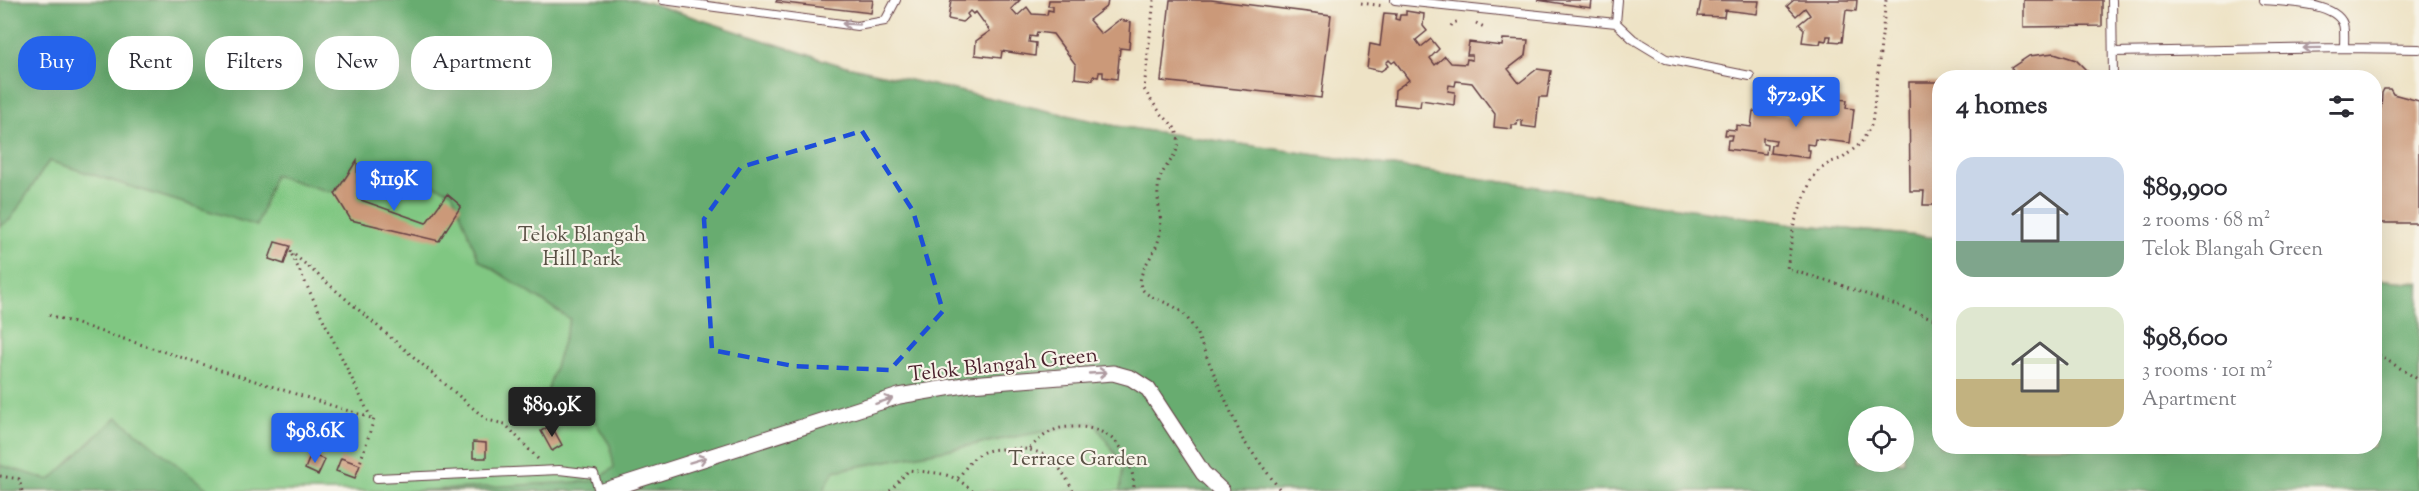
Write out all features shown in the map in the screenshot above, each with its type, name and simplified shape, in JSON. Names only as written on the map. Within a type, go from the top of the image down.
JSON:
[{"type":"street","name":"Telok Blangah Green","points":[[601,491],[899,396],[970,384],[1113,373],[1131,378],[1148,388],[1203,473],[1222,491]]},
{"type":"lane","points":[[663,0],[857,26],[885,21],[896,0]]},
{"type":"lane","points":[[1395,0],[1616,23],[1633,39],[1666,59],[1750,76]]},
{"type":"lane","points":[[1616,23],[1618,0]]},
{"type":"lane","points":[[2112,0],[2113,70]]},
{"type":"lane","points":[[2264,0],[2322,7],[2337,15],[2343,24],[2344,48]]},
{"type":"lane","points":[[2113,52],[2419,49]]},
{"type":"lane","points":[[377,478],[550,471],[594,474],[601,491]]},
{"type":"path","points":[[1154,0],[1144,89],[1160,113],[1174,126],[1179,145],[1177,154],[1166,166],[1160,180],[1158,195],[1162,212],[1161,229],[1157,245],[1142,275],[1140,285],[1146,293],[1178,309],[1188,319],[1196,332],[1243,440],[1281,491]]},
{"type":"path","points":[[1886,0],[1872,124],[1861,143],[1844,158],[1831,162],[1820,170],[1811,180],[1794,224],[1787,269],[1835,283],[1932,318]]},
{"type":"path","points":[[1451,26],[1453,22],[1464,21]]},
{"type":"path","points":[[360,463],[374,419],[371,418],[290,251],[487,420],[505,424],[550,471]]},
{"type":"path","points":[[49,315],[371,418]]},
{"type":"path","points":[[2382,357],[2419,380]]},
{"type":"path","points":[[1030,448],[1043,436],[1059,428],[1090,427],[1107,435],[1128,457],[1134,477],[1134,491]]},
{"type":"path","points":[[958,478],[978,454],[994,450],[1030,448],[1052,460],[1064,473],[1073,491]]},
{"type":"path","points":[[890,491],[909,470],[937,472],[958,478],[973,491]]},
{"type":"path","points":[[0,476],[19,479],[22,491]]},
{"type":"highlighted area","points":[[862,131],[913,211],[943,311],[890,370],[793,366],[712,350],[704,219],[741,167]]},
{"type":"green space","name":"Telok Blangah Hill Park","points":[[0,0],[635,0],[833,63],[1116,126],[1794,224],[1932,237],[1932,454],[2382,454],[2382,280],[2419,283],[2419,491],[0,491]]},
{"type":"green space","name":"Telok Blangah Hill Park","points":[[0,0],[635,0],[833,63],[1116,126],[1794,224],[1932,237],[1932,454],[2382,454],[2382,280],[2419,283],[2419,491],[1120,491],[1123,466],[1094,422],[834,471],[823,491],[412,491],[596,481],[614,467],[610,445],[592,417],[544,402],[570,319],[479,260],[452,192],[381,165],[330,192],[274,175],[257,226],[49,161],[10,220],[0,226]]},
{"type":"green space","points":[[117,417],[210,491],[0,491],[0,465],[50,480]]},
{"type":"building","points":[[777,0],[873,0],[871,13],[776,2]]},
{"type":"building","points":[[951,0],[1020,0],[1011,9],[1017,16],[1027,7],[1032,14],[1047,15],[1048,10],[1053,11],[1053,6],[1048,6],[1049,0],[1108,0],[1107,6],[1089,20],[1101,34],[1119,20],[1131,22],[1129,49],[1120,48],[1117,79],[1103,77],[1103,72],[1099,72],[1098,77],[1093,76],[1093,80],[1075,78],[1076,65],[1053,34],[1037,32],[1036,37],[1030,36],[1029,42],[1036,43],[1035,56],[1002,51],[1001,58],[975,55],[976,41],[990,31],[976,12],[973,14],[970,11],[967,14],[969,17],[962,22],[948,19]]},
{"type":"building","points":[[1170,0],[1211,0],[1331,15],[1321,98],[1161,81]]},
{"type":"building","points":[[1537,0],[1592,0],[1591,8]]},
{"type":"building","points":[[1701,0],[1759,1],[1757,14],[1725,10],[1724,17],[1698,16]]},
{"type":"building","points":[[1794,0],[1857,0],[1856,11],[1846,10],[1842,42],[1830,41],[1831,36],[1827,36],[1826,41],[1821,40],[1820,44],[1802,42],[1804,29],[1799,24],[1810,15],[1805,8],[1796,16],[1787,6]]},
{"type":"building","points":[[2024,0],[2102,0],[2102,26],[2024,27]]},
{"type":"building","points":[[1406,11],[1424,14],[1423,26],[1427,31],[1416,40],[1421,47],[1431,39],[1439,49],[1430,58],[1435,65],[1445,56],[1451,63],[1466,64],[1467,59],[1472,60],[1472,55],[1467,55],[1469,42],[1502,46],[1503,39],[1528,40],[1526,55],[1508,69],[1519,83],[1537,69],[1551,71],[1547,97],[1539,97],[1536,128],[1522,126],[1522,121],[1518,120],[1517,125],[1512,125],[1512,129],[1494,127],[1495,114],[1472,83],[1456,81],[1455,86],[1449,85],[1448,91],[1455,92],[1454,105],[1421,100],[1420,107],[1394,104],[1395,90],[1409,80],[1395,61],[1392,63],[1389,60],[1386,63],[1388,66],[1381,71],[1367,68],[1370,44],[1380,46],[1384,13],[1396,14],[1395,19],[1399,20],[1400,15],[1406,15]]},
{"type":"building","points":[[2054,53],[2076,60],[2086,70],[2012,70],[2011,68],[2029,56]]},
{"type":"building","points":[[1909,82],[1932,82],[1932,205],[1923,205],[1924,191],[1910,191]]},
{"type":"building","points":[[2384,89],[2390,89],[2393,94],[2419,101],[2419,223],[2382,223],[2382,93]]},
{"type":"building","points":[[1804,93],[1810,93],[1809,98],[1815,98],[1815,96],[1847,100],[1846,108],[1854,109],[1850,143],[1815,139],[1814,145],[1807,144],[1807,150],[1810,150],[1809,158],[1770,153],[1771,145],[1775,145],[1776,140],[1763,138],[1763,144],[1767,145],[1766,154],[1727,149],[1728,140],[1731,140],[1732,135],[1725,135],[1726,129],[1736,130],[1736,125],[1751,127],[1753,111],[1797,116],[1798,102],[1803,103]]},
{"type":"building","points":[[357,160],[358,199],[426,223],[447,194],[461,206],[439,241],[351,220],[335,194]]},
{"type":"building","points":[[275,242],[290,246],[284,264],[269,259]]},
{"type":"building","points":[[551,425],[562,445],[552,451],[541,431]]},
{"type":"building","points":[[473,442],[486,443],[486,458],[473,458]]},
{"type":"building","points":[[311,454],[325,460],[318,475],[305,469]]},
{"type":"building","points":[[341,458],[360,465],[355,478],[336,471]]},
{"type":"park label","name":"Terrace Garden","points":[[1078,458]]}]
